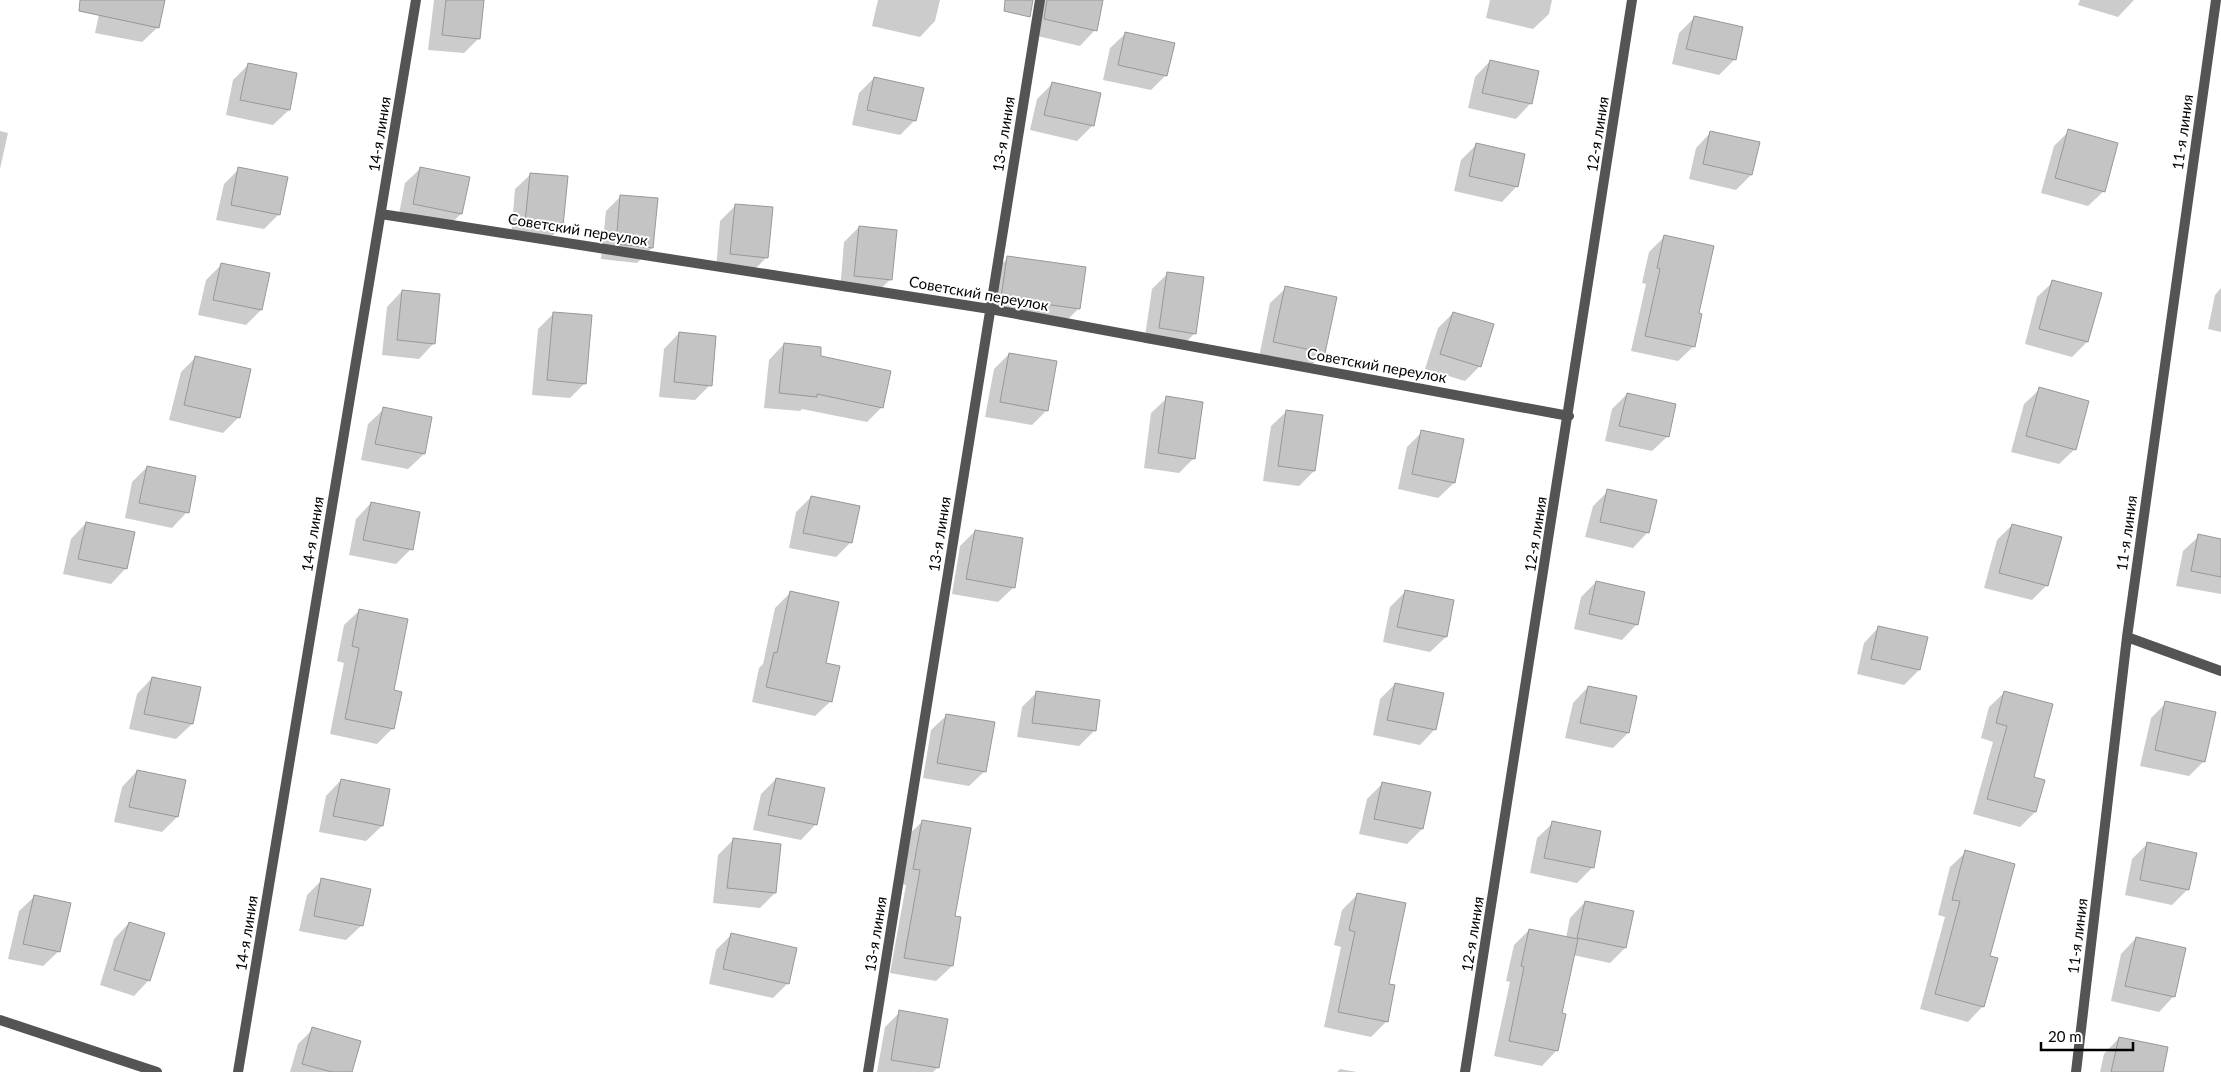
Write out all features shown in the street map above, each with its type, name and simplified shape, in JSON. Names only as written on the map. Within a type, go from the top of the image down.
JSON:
[{"type":"street","name":"14-я линия","points":[[238,1072],[416,0]]},
{"type":"street","name":"13-я линия","points":[[868,1072],[1040,0]]},
{"type":"street","name":"12-я линия","points":[[1465,1072],[1569,416],[1632,0]]},
{"type":"street","name":"11-я линия","points":[[2076,1072],[2127,637],[2216,0]]},
{"type":"street","name":"Советский переулок","points":[[381,214],[990,309],[1569,416]]},
{"type":"street","points":[[2127,637],[2221,671]]},
{"type":"street","points":[[0,1020],[157,1072]]},
{"type":"building","points":[[80,0],[165,0],[159,28],[79,11]]},
{"type":"building","points":[[446,0],[484,0],[480,39],[442,35]]},
{"type":"building","points":[[1005,0],[1033,0],[1030,17],[1004,11]]},
{"type":"building","points":[[1047,0],[1103,0],[1097,31],[1044,19]]},
{"type":"building","points":[[1694,16],[1743,27],[1736,60],[1686,49]]},
{"type":"building","points":[[1125,32],[1175,43],[1167,76],[1118,65]]},
{"type":"building","points":[[1490,60],[1539,71],[1532,104],[1482,93]]},
{"type":"building","points":[[248,63],[297,73],[290,110],[240,100]]},
{"type":"building","points":[[874,77],[924,88],[916,121],[867,110]]},
{"type":"building","points":[[1052,82],[1101,93],[1094,126],[1044,115]]},
{"type":"building","points":[[2068,129],[2118,143],[2105,192],[2055,178]]},
{"type":"building","points":[[1710,131],[1760,142],[1752,175],[1703,164]]},
{"type":"building","points":[[1476,143],[1525,154],[1518,187],[1469,176]]},
{"type":"building","points":[[238,167],[288,177],[280,215],[231,205]]},
{"type":"building","points":[[420,167],[470,177],[462,214],[413,204]]},
{"type":"building","points":[[530,173],[568,176],[563,226],[525,222]]},
{"type":"building","points":[[620,195],[658,198],[653,248],[616,244]]},
{"type":"building","points":[[735,204],[773,207],[768,258],[730,254]]},
{"type":"building","points":[[859,226],[897,230],[892,280],[854,276]]},
{"type":"building","points":[[1664,235],[1714,246],[1699,313],[1702,314],[1695,347],[1645,336],[1660,269],[1657,268]]},
{"type":"building","points":[[1007,256],[1086,267],[1080,309],[1001,298]]},
{"type":"building","points":[[221,263],[270,273],[262,310],[213,300]]},
{"type":"building","points":[[1167,272],[1204,277],[1196,334],[1159,328]]},
{"type":"building","points":[[2052,280],[2102,293],[2088,342],[2039,329]]},
{"type":"building","points":[[1285,286],[1337,297],[1325,353],[1273,342]]},
{"type":"building","points":[[402,290],[440,294],[435,344],[397,340]]},
{"type":"building","points":[[553,312],[592,315],[586,384],[547,380]]},
{"type":"building","points":[[1453,312],[1494,324],[1481,367],[1440,354]]},
{"type":"building","points":[[679,332],[716,336],[712,386],[674,382]]},
{"type":"building","points":[[784,343],[821,347],[821,356],[891,371],[883,408],[817,394],[817,397],[779,393]]},
{"type":"building","points":[[1009,353],[1057,361],[1048,411],[1000,402]]},
{"type":"building","points":[[195,356],[251,369],[240,418],[184,405]]},
{"type":"building","points":[[2039,387],[2089,401],[2076,450],[2026,436]]},
{"type":"building","points":[[1627,393],[1676,404],[1669,437],[1619,426]]},
{"type":"building","points":[[1166,396],[1203,402],[1195,459],[1158,453]]},
{"type":"building","points":[[383,407],[432,417],[425,454],[375,444]]},
{"type":"building","points":[[1286,410],[1323,415],[1315,471],[1278,466]]},
{"type":"building","points":[[1421,430],[1464,439],[1455,483],[1412,474]]},
{"type":"building","points":[[147,466],[196,476],[189,513],[139,503]]},
{"type":"building","points":[[1607,489],[1657,500],[1649,533],[1600,522]]},
{"type":"building","points":[[811,496],[860,506],[852,543],[803,533]]},
{"type":"building","points":[[371,502],[420,512],[413,550],[363,540]]},
{"type":"building","points":[[86,522],[135,532],[127,569],[78,559]]},
{"type":"building","points":[[2012,524],[2062,537],[2048,586],[1999,573]]},
{"type":"building","points":[[975,530],[1023,538],[1015,588],[966,579]]},
{"type":"building","points":[[2198,534],[2221,539],[2221,577],[2191,571]]},
{"type":"building","points":[[1596,581],[1645,592],[1638,625],[1589,614]]},
{"type":"building","points":[[1405,590],[1454,600],[1447,637],[1397,627]]},
{"type":"building","points":[[790,591],[839,602],[826,663],[840,666],[832,702],[766,687],[774,652],[777,653]]},
{"type":"building","points":[[359,609],[408,619],[394,690],[402,692],[394,729],[345,719],[359,648],[352,646]]},
{"type":"building","points":[[1878,626],[1928,637],[1920,670],[1871,659]]},
{"type":"building","points":[[152,677],[201,687],[193,724],[144,714]]},
{"type":"building","points":[[1395,683],[1444,693],[1436,730],[1387,720]]},
{"type":"building","points":[[1588,686],[1637,696],[1629,733],[1580,723]]},
{"type":"building","points":[[1036,691],[1100,700],[1096,731],[1032,723]]},
{"type":"building","points":[[2004,691],[2053,704],[2034,777],[2045,780],[2036,812],[1987,799],[2007,726],[1996,723]]},
{"type":"building","points":[[2165,701],[2216,712],[2205,762],[2155,750]]},
{"type":"building","points":[[946,714],[995,722],[986,772],[937,763]]},
{"type":"building","points":[[137,770],[186,780],[178,817],[129,807]]},
{"type":"building","points":[[776,778],[825,788],[817,825],[768,815]]},
{"type":"building","points":[[341,779],[390,789],[383,826],[333,816]]},
{"type":"building","points":[[1382,782],[1431,792],[1423,829],[1374,819]]},
{"type":"building","points":[[922,820],[971,828],[955,916],[961,917],[953,966],[904,958],[920,870],[913,869]]},
{"type":"building","points":[[1552,821],[1601,831],[1594,868],[1544,858]]},
{"type":"building","points":[[733,838],[781,844],[776,893],[727,888]]},
{"type":"building","points":[[2147,842],[2197,853],[2189,890],[2140,880]]},
{"type":"building","points":[[1965,850],[2015,864],[1990,956],[1998,958],[1984,1007],[1935,994],[1960,901],[1952,900]]},
{"type":"building","points":[[321,878],[371,889],[363,926],[314,916]]},
{"type":"building","points":[[1357,893],[1406,903],[1389,984],[1395,985],[1388,1022],[1338,1012],[1355,932],[1349,930]]},
{"type":"building","points":[[34,895],[71,903],[60,952],[23,944]]},
{"type":"building","points":[[1585,901],[1634,911],[1626,948],[1577,938]]},
{"type":"building","points":[[129,922],[165,933],[150,981],[114,970]]},
{"type":"building","points":[[1529,929],[1578,939],[1562,1013],[1566,1014],[1558,1051],[1509,1041],[1524,967],[1521,966]]},
{"type":"building","points":[[731,933],[797,948],[789,984],[723,969]]},
{"type":"building","points":[[2136,937],[2186,948],[2175,997],[2125,986]]},
{"type":"building","points":[[899,1010],[948,1019],[939,1068],[891,1060]]},
{"type":"building","points":[[312,1027],[361,1041],[352,1072],[332,1072],[302,1064]]},
{"type":"building","points":[[2119,1037],[2168,1047],[2163,1072],[2111,1072]]}]
